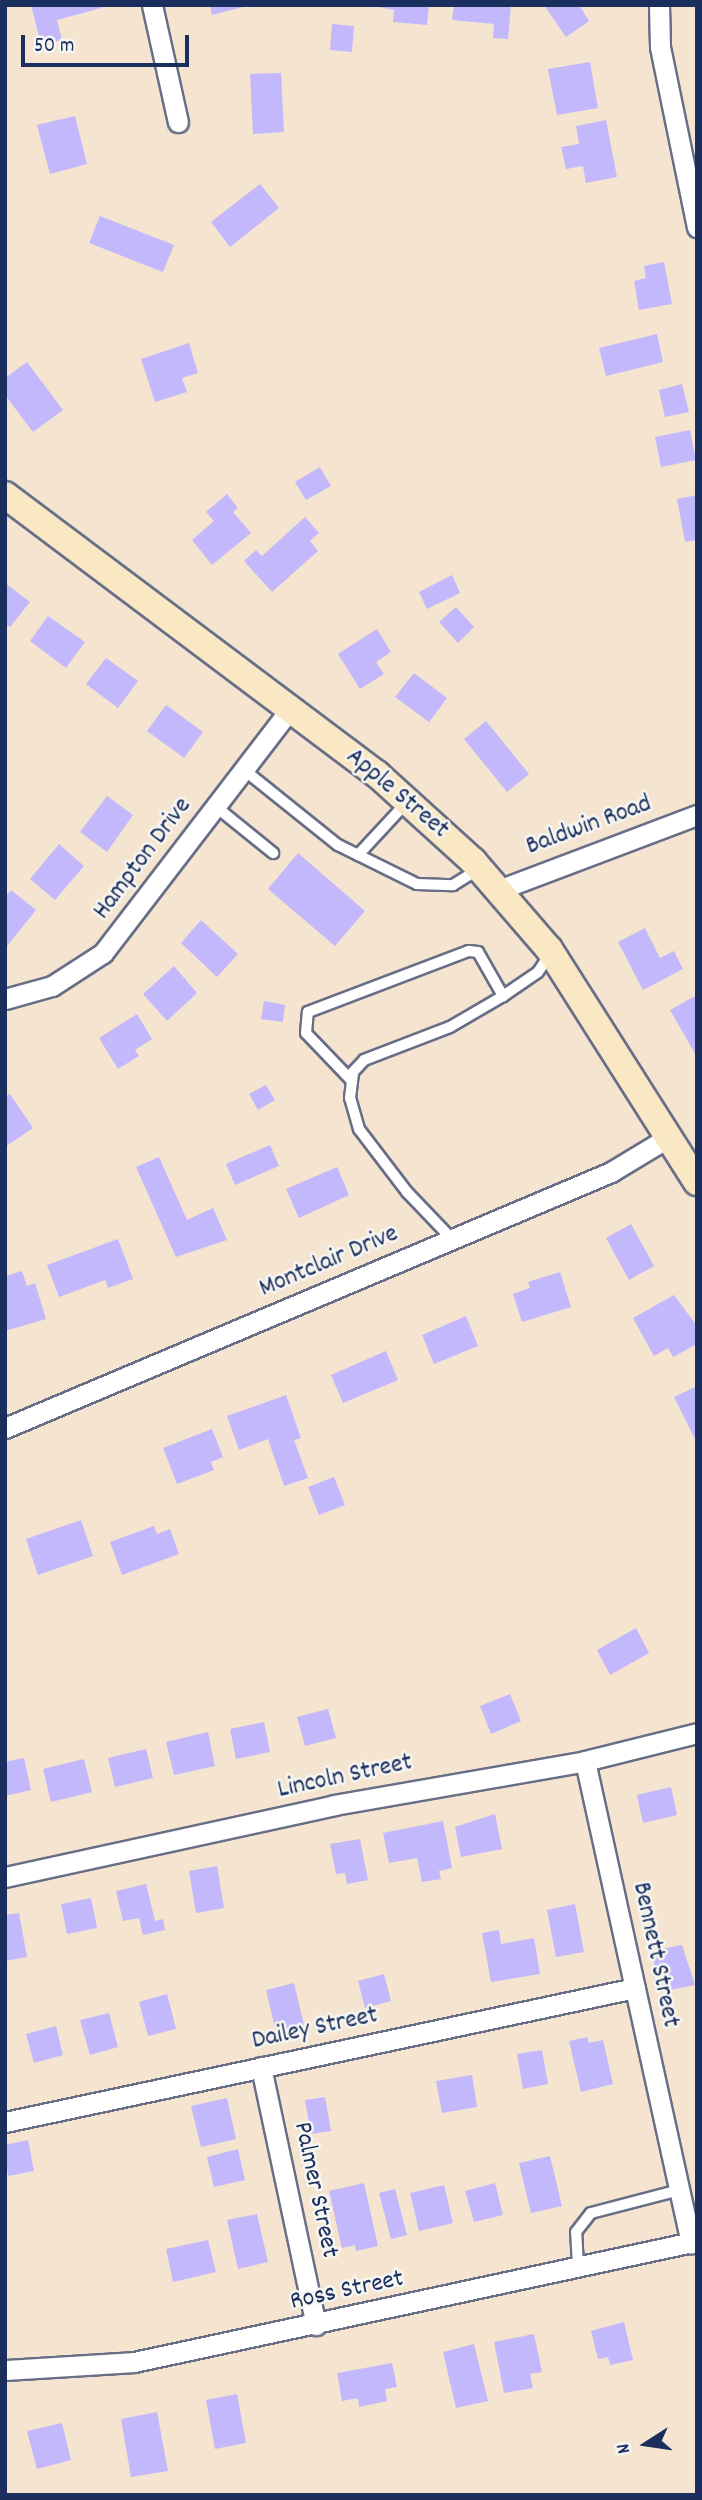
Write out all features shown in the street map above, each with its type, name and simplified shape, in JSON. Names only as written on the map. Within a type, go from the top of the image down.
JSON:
[{"type":"street","points":[[152,5],[178,122]]},
{"type":"street","points":[[659,5],[660,47],[697,227]]},
{"type":"street","name":"Apple Street","points":[[5,495],[291,708],[408,800],[481,868],[549,949],[697,1181]]},
{"type":"street","name":"Hampton Drive","points":[[5,999],[52,986],[103,953],[291,708]]},
{"type":"street","name":"Baldwin Road","points":[[501,890],[697,814]]},
{"type":"street","name":"Montclair Drive","points":[[5,1428],[611,1172],[669,1137]]},
{"type":"street","name":"Lincoln Street","points":[[5,1877],[334,1805],[585,1761],[697,1733]]},
{"type":"street","name":"Bennett Street","points":[[585,1761],[679,2190],[694,2242]]},
{"type":"street","name":"Dailey Street","points":[[5,2122],[635,1987]]},
{"type":"street","name":"Palmer Street","points":[[261,2067],[316,2325]]},
{"type":"street","name":"Ross Street","points":[[5,2370],[134,2362],[694,2242]]},
{"type":"lane","points":[[243,769],[338,845],[434,888],[453,885],[481,868]]},
{"type":"lane","points":[[358,855],[408,800]]},
{"type":"lane","points":[[215,806],[273,853]]},
{"type":"lane","points":[[451,1238],[422,1209],[359,1129],[350,1098],[353,1072],[364,1060],[450,1027],[503,996],[546,964],[549,949]]},
{"type":"lane","points":[[352,1081],[306,1033],[308,1012],[468,951],[478,952],[503,996]]},
{"type":"lane","points":[[579,2267],[576,2232],[591,2213],[679,2190]]},
{"type":"building","points":[[31,5],[101,5],[101,8],[57,20],[62,40],[41,45]]},
{"type":"building","points":[[210,5],[246,5],[247,6],[212,15]]},
{"type":"building","points":[[368,5],[429,5],[427,25],[393,22],[394,10]]},
{"type":"building","points":[[454,5],[511,5],[508,39],[493,38],[494,24],[452,20]]},
{"type":"building","points":[[544,5],[579,5],[589,21],[566,37]]},
{"type":"building","points":[[332,24],[354,26],[352,52],[330,50]]},
{"type":"building","points":[[590,62],[598,108],[557,115],[548,69]]},
{"type":"building","points":[[281,73],[284,132],[253,134],[250,74]]},
{"type":"building","points":[[75,116],[87,164],[50,174],[37,125]]},
{"type":"building","points":[[606,120],[617,177],[586,183],[583,166],[566,169],[561,147],[579,144],[576,126]]},
{"type":"building","points":[[260,184],[279,208],[230,247],[211,222]]},
{"type":"building","points":[[100,216],[174,245],[163,272],[89,243]]},
{"type":"building","points":[[664,262],[672,304],[639,310],[634,281],[646,278],[644,266]]},
{"type":"building","points":[[657,334],[663,362],[606,376],[599,348]]},
{"type":"building","points":[[189,343],[198,373],[182,378],[187,392],[155,402],[141,359]]},
{"type":"building","points":[[27,362],[63,410],[33,432],[5,395],[5,378]]},
{"type":"building","points":[[682,384],[689,412],[665,417],[659,390]]},
{"type":"building","points":[[690,430],[696,460],[661,467],[655,437]]},
{"type":"building","points":[[320,467],[331,486],[306,500],[295,482]]},
{"type":"building","points":[[227,494],[238,508],[233,512],[251,533],[212,565],[192,540],[214,521],[206,512]]},
{"type":"building","points":[[697,495],[697,540],[685,542],[677,499]]},
{"type":"building","points":[[305,517],[319,533],[310,541],[318,551],[272,592],[244,561],[256,550],[262,556]]},
{"type":"building","points":[[452,575],[460,593],[427,609],[419,592]]},
{"type":"building","points":[[5,583],[30,602],[10,627],[5,624]]},
{"type":"building","points":[[456,607],[474,627],[458,643],[439,622]]},
{"type":"building","points":[[48,616],[85,642],[66,668],[30,641]]},
{"type":"building","points":[[377,629],[391,652],[376,662],[384,674],[360,689],[338,654]]},
{"type":"building","points":[[106,658],[138,681],[118,708],[86,684]]},
{"type":"building","points":[[414,673],[447,698],[429,722],[395,697]]},
{"type":"building","points":[[166,705],[203,732],[184,758],[147,731]]},
{"type":"building","points":[[486,721],[529,774],[507,792],[464,739]]},
{"type":"building","points":[[107,796],[133,815],[107,852],[80,832]]},
{"type":"building","points":[[59,844],[84,866],[55,900],[30,879]]},
{"type":"building","points":[[298,853],[365,911],[335,946],[268,889]]},
{"type":"building","points":[[11,890],[36,910],[7,946],[5,897]]},
{"type":"building","points":[[201,920],[238,954],[217,977],[181,943]]},
{"type":"building","points":[[645,928],[660,958],[674,951],[683,969],[643,990],[618,942]]},
{"type":"building","points":[[174,966],[197,993],[167,1021],[143,994]]},
{"type":"building","points":[[697,995],[697,1057],[670,1010]]},
{"type":"building","points":[[264,1001],[285,1005],[283,1022],[261,1019]]},
{"type":"building","points":[[137,1014],[152,1039],[135,1050],[139,1056],[118,1069],[99,1038]]},
{"type":"building","points":[[266,1085],[275,1100],[258,1110],[249,1094]]},
{"type":"building","points":[[10,1094],[33,1128],[5,1147],[5,1097]]},
{"type":"building","points":[[270,1145],[279,1166],[235,1185],[226,1164]]},
{"type":"building","points":[[159,1157],[187,1220],[213,1208],[227,1240],[176,1257],[136,1167]]},
{"type":"building","points":[[337,1167],[349,1195],[299,1218],[286,1189]]},
{"type":"building","points":[[631,1224],[654,1266],[629,1280],[606,1238]]},
{"type":"building","points":[[118,1239],[133,1279],[108,1288],[105,1280],[59,1297],[47,1265]]},
{"type":"building","points":[[22,1271],[27,1286],[35,1283],[46,1319],[5,1331],[5,1276]]},
{"type":"building","points":[[560,1272],[571,1307],[522,1322],[513,1294],[530,1288],[528,1282]]},
{"type":"building","points":[[674,1295],[697,1326],[697,1344],[673,1357],[668,1348],[654,1356],[633,1318]]},
{"type":"building","points":[[466,1316],[478,1346],[434,1364],[422,1335]]},
{"type":"building","points":[[386,1351],[398,1380],[343,1403],[331,1375]]},
{"type":"building","points":[[697,1386],[697,1443],[674,1397]]},
{"type":"building","points":[[286,1395],[301,1438],[294,1440],[308,1478],[284,1486],[268,1439],[239,1450],[227,1416]]},
{"type":"building","points":[[212,1429],[223,1457],[211,1462],[214,1470],[177,1484],[163,1448]]},
{"type":"building","points":[[334,1477],[345,1505],[319,1515],[308,1487]]},
{"type":"building","points":[[81,1520],[93,1556],[38,1575],[26,1539]]},
{"type":"building","points":[[154,1526],[157,1534],[170,1529],[179,1554],[122,1575],[110,1542]]},
{"type":"building","points":[[636,1628],[649,1653],[610,1675],[597,1650]]},
{"type":"building","points":[[510,1694],[521,1721],[491,1734],[480,1706]]},
{"type":"building","points":[[328,1709],[336,1738],[305,1746],[297,1717]]},
{"type":"building","points":[[264,1722],[270,1752],[236,1759],[230,1729]]},
{"type":"building","points":[[208,1732],[215,1766],[174,1775],[166,1742]]},
{"type":"building","points":[[146,1749],[153,1778],[115,1787],[108,1758]]},
{"type":"building","points":[[24,1758],[31,1790],[5,1796],[5,1762]]},
{"type":"building","points":[[84,1759],[92,1792],[51,1802],[43,1769]]},
{"type":"building","points":[[671,1787],[677,1815],[643,1823],[637,1795]]},
{"type":"building","points":[[495,1814],[502,1849],[461,1857],[455,1827]]},
{"type":"building","points":[[443,1821],[452,1868],[439,1871],[441,1879],[422,1882],[417,1858],[389,1863],[383,1833]]},
{"type":"building","points":[[360,1839],[368,1880],[347,1884],[345,1873],[336,1874],[330,1844]]},
{"type":"building","points":[[217,1866],[224,1908],[196,1913],[189,1871]]},
{"type":"building","points":[[146,1884],[155,1921],[163,1919],[165,1930],[143,1935],[139,1918],[123,1921],[116,1891]]},
{"type":"building","points":[[91,1898],[97,1928],[67,1934],[61,1904]]},
{"type":"building","points":[[575,1904],[584,1952],[556,1957],[547,1910]]},
{"type":"building","points":[[19,1913],[27,1957],[5,1961],[5,1915]]},
{"type":"building","points":[[499,1930],[501,1944],[534,1938],[540,1974],[491,1982],[482,1933]]},
{"type":"building","points":[[682,1945],[695,1985],[659,1992],[652,1951]]},
{"type":"building","points":[[384,1974],[391,2001],[365,2008],[358,1981]]},
{"type":"building","points":[[294,1983],[304,2025],[276,2032],[266,1990]]},
{"type":"building","points":[[167,1994],[176,2029],[148,2036],[139,2002]]},
{"type":"building","points":[[109,2013],[118,2047],[90,2055],[80,2020]]},
{"type":"building","points":[[56,2026],[63,2055],[34,2063],[26,2034]]},
{"type":"building","points":[[587,2037],[589,2043],[603,2040],[613,2084],[581,2092],[569,2041]]},
{"type":"building","points":[[542,2050],[548,2084],[523,2089],[517,2054]]},
{"type":"building","points":[[472,2075],[477,2107],[442,2113],[436,2081]]},
{"type":"building","points":[[325,2097],[331,2131],[311,2134],[305,2100]]},
{"type":"building","points":[[227,2098],[236,2139],[201,2147],[191,2106]]},
{"type":"building","points":[[28,2140],[34,2171],[8,2176],[5,2145]]},
{"type":"building","points":[[238,2149],[245,2180],[214,2187],[207,2157]]},
{"type":"building","points":[[550,2156],[562,2206],[531,2213],[519,2163]]},
{"type":"building","points":[[364,2183],[378,2246],[356,2251],[355,2245],[342,2248],[329,2191]]},
{"type":"building","points":[[495,2183],[503,2215],[474,2222],[465,2191]]},
{"type":"building","points":[[444,2185],[453,2223],[419,2231],[410,2193]]},
{"type":"building","points":[[395,2189],[407,2235],[391,2239],[379,2193]]},
{"type":"building","points":[[257,2214],[268,2262],[238,2269],[227,2220]]},
{"type":"building","points":[[208,2240],[216,2272],[173,2282],[166,2249]]},
{"type":"building","points":[[624,2322],[633,2360],[610,2365],[608,2357],[598,2359],[591,2331]]},
{"type":"building","points":[[534,2334],[542,2372],[530,2374],[533,2388],[504,2393],[494,2342]]},
{"type":"building","points":[[474,2344],[488,2401],[456,2408],[443,2352]]},
{"type":"building","points":[[392,2363],[397,2387],[385,2389],[387,2401],[359,2407],[358,2398],[342,2401],[337,2373]]},
{"type":"building","points":[[237,2394],[246,2443],[215,2449],[206,2400]]},
{"type":"building","points":[[157,2412],[168,2471],[131,2477],[121,2419]]},
{"type":"building","points":[[62,2423],[71,2460],[37,2469],[27,2431]]}]
